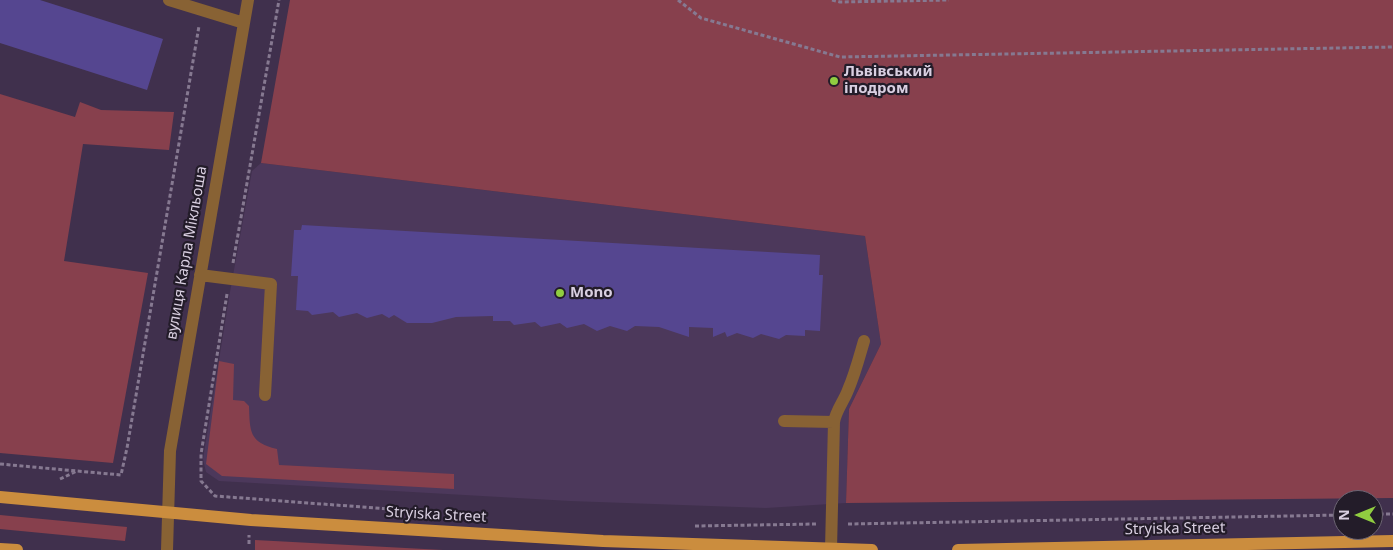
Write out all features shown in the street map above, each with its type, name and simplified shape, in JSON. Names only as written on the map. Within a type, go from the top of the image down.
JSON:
[{"type":"main road","name":"Stryiska Street","points":[[0,497],[251,520],[593,541],[872,550]]},
{"type":"main road","name":"Stryiska Street","points":[[958,550],[1393,541]]},
{"type":"main road","points":[[0,549],[17,550]]},
{"type":"street","points":[[169,0],[182,2],[203,11],[244,23]]},
{"type":"street","name":"вулиця Карла Мікльоша","points":[[167,550],[170,451],[248,0]]},
{"type":"street","points":[[200,275],[271,284],[265,396]]},
{"type":"street","points":[[831,549],[834,422],[857,366],[864,341]]},
{"type":"street","points":[[784,421],[834,422]]},
{"type":"path","points":[[232,267],[279,0]]},
{"type":"path","points":[[678,0],[702,18],[840,57],[1393,47]]},
{"type":"path","points":[[832,0],[840,2],[948,0]]},
{"type":"path","points":[[0,464],[121,475],[203,11]]},
{"type":"path","points":[[227,294],[201,454],[201,481],[215,496],[431,512]]},
{"type":"path","points":[[60,479],[77,470]]},
{"type":"path","points":[[686,526],[1333,515]]},
{"type":"shaded area","name":"Львівський іподром","points":[[290,0],[1393,0],[1393,498],[1383,498],[1383,490],[1333,490],[1333,499],[846,503],[849,409],[881,344],[865,236],[261,163]]},
{"type":"shaded area","points":[[0,94],[75,117],[80,102],[101,110],[174,112],[169,150],[83,144],[64,261],[148,273],[113,463],[0,453]]},
{"type":"shaded area","points":[[261,163],[865,236],[881,344],[849,409],[846,503],[766,508],[570,501],[219,481],[206,472],[203,459],[252,171]]},
{"type":"shaded area","points":[[219,361],[234,364],[233,400],[244,401],[249,406],[253,435],[261,443],[277,449],[279,465],[454,474],[454,489],[222,476],[206,464]]},
{"type":"shaded area","points":[[0,515],[127,527],[125,541],[0,529]]},
{"type":"shaded area","points":[[255,540],[443,550],[255,550]]},
{"type":"building","points":[[0,0],[40,0],[163,39],[147,90],[0,43]]},
{"type":"building","name":"Mono","points":[[302,225],[820,255],[819,275],[823,275],[820,331],[805,330],[805,336],[786,335],[779,339],[761,334],[753,338],[737,333],[727,337],[725,332],[713,337],[713,328],[689,327],[689,337],[659,327],[635,326],[627,331],[610,326],[597,331],[584,324],[567,328],[560,323],[541,327],[535,322],[514,325],[510,321],[493,321],[493,316],[456,317],[432,323],[407,323],[394,315],[389,318],[382,314],[367,318],[357,313],[339,317],[333,312],[312,315],[308,311],[296,310],[298,276],[291,276],[294,230],[301,230]]},
{"type":"place","name":"Львівський іподром","points":[[834,81]]},
{"type":"place","name":"Mono","points":[[560,293]]}]
